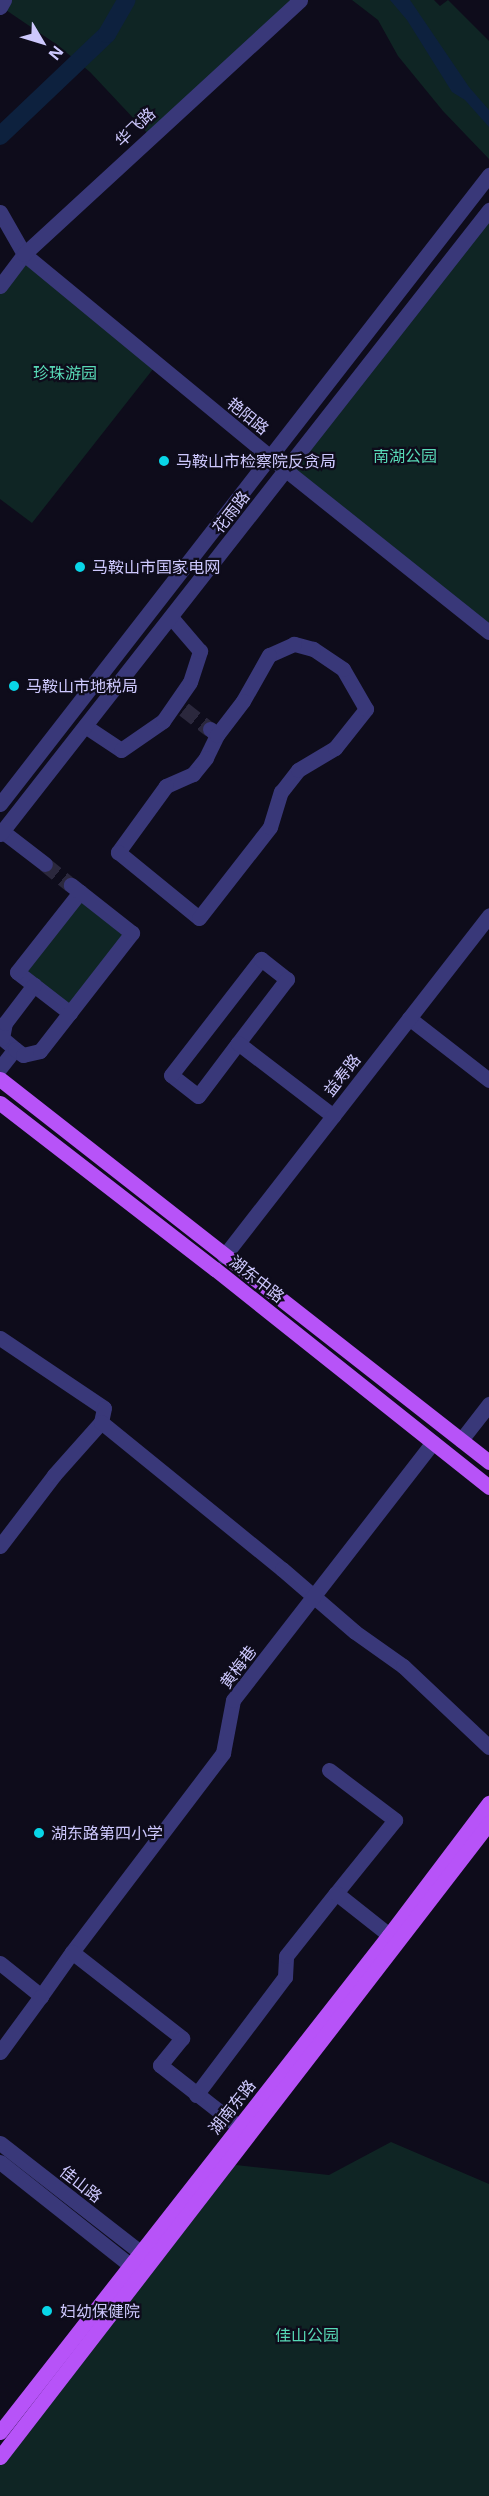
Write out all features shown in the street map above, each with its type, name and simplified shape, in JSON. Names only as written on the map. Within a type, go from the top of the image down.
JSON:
[{"type":"main road","name":"湖东中路","points":[[0,1079],[489,1462]]},
{"type":"main road","name":"湖东中路","points":[[0,1103],[489,1487]]},
{"type":"main road","name":"湖南东路","points":[[0,2432],[389,1935],[489,1803]]},
{"type":"main road","points":[[0,2457],[489,1823]]},
{"type":"street","points":[[0,7],[4,0]]},
{"type":"street","name":"华飞路","points":[[0,286],[24,254],[300,0]]},
{"type":"street","points":[[0,804],[489,176]]},
{"type":"street","name":"花雨路","points":[[1,833],[287,471],[489,210]]},
{"type":"street","name":"艳阳路","points":[[0,212],[24,254],[287,471],[489,632]]},
{"type":"street","points":[[84,726],[121,750],[163,721],[180,706],[200,651],[171,617]]},
{"type":"street","points":[[294,644],[313,649],[343,669],[366,709],[335,748],[298,770],[281,792],[270,827],[200,918],[118,852],[166,786],[194,774],[206,758],[214,732],[243,701],[269,655],[294,644]]},
{"type":"street","points":[[1,833],[45,864]]},
{"type":"street","points":[[34,985],[5,1023],[2,1038],[23,1055],[40,1051],[70,1013],[132,933],[76,888],[18,972],[70,1013]]},
{"type":"street","name":"益寿路","points":[[225,1256],[489,915]]},
{"type":"street","points":[[261,958],[287,979],[238,1043],[198,1096],[171,1075],[261,958]]},
{"type":"street","points":[[409,1018],[489,1080]]},
{"type":"street","points":[[238,1043],[333,1116]]},
{"type":"street","points":[[0,1068],[15,1049]]},
{"type":"street","points":[[0,1338],[104,1408],[101,1422],[54,1475],[0,1546]]},
{"type":"street","points":[[461,1440],[489,1404]]},
{"type":"street","points":[[101,1422],[355,1632],[403,1666],[489,1747]]},
{"type":"street","name":"黄梅巷","points":[[41,1996],[223,1753],[234,1700],[433,1442]]},
{"type":"street","points":[[196,2095],[285,1977],[286,1956],[395,1820],[329,1770]]},
{"type":"street","points":[[336,1893],[389,1935]]},
{"type":"street","points":[[72,1952],[182,2038],[160,2065],[239,2127]]},
{"type":"street","points":[[0,1963],[41,1996],[0,2052]]},
{"type":"street","name":"佳山路","points":[[0,2143],[140,2252]]},
{"type":"street","name":"佳山路","points":[[0,2162],[130,2265]]},
{"type":"green space","points":[[3,0],[302,0],[151,137],[90,72],[56,44],[0,6]]},
{"type":"green space","points":[[352,0],[434,0],[440,6],[448,0],[489,41],[489,159],[443,111],[398,56],[378,20]]},
{"type":"green space","name":"南湖公园","points":[[489,210],[489,634],[287,471]]},
{"type":"green space","name":"珍珠游园","points":[[24,254],[157,364],[32,523],[0,499],[0,286]]},
{"type":"green space","points":[[80,900],[124,936],[67,1007],[23,971]]},
{"type":"green space","name":"佳山公园","points":[[391,2142],[489,2184],[489,2496],[0,2496],[0,2457],[227,2164],[329,2175]]},
{"type":"water","points":[[390,0],[410,0],[469,87],[489,110],[489,127],[465,100],[452,92],[407,20]]},
{"type":"waterway","points":[[0,136],[107,34],[127,0]]},
{"type":"tunnel","points":[[184,709],[210,729]]},
{"type":"tunnel","points":[[45,864],[71,885]]},
{"type":"place","name":"马鞍山市检察院反贪局","points":[[164,461]]},
{"type":"place","name":"马鞍山市国家电网","points":[[80,567]]},
{"type":"place","name":"马鞍山市地税局","points":[[14,686]]},
{"type":"place","name":"湖东路第四小学","points":[[39,1833]]},
{"type":"place","name":"妇幼保健院","points":[[47,2311]]}]
